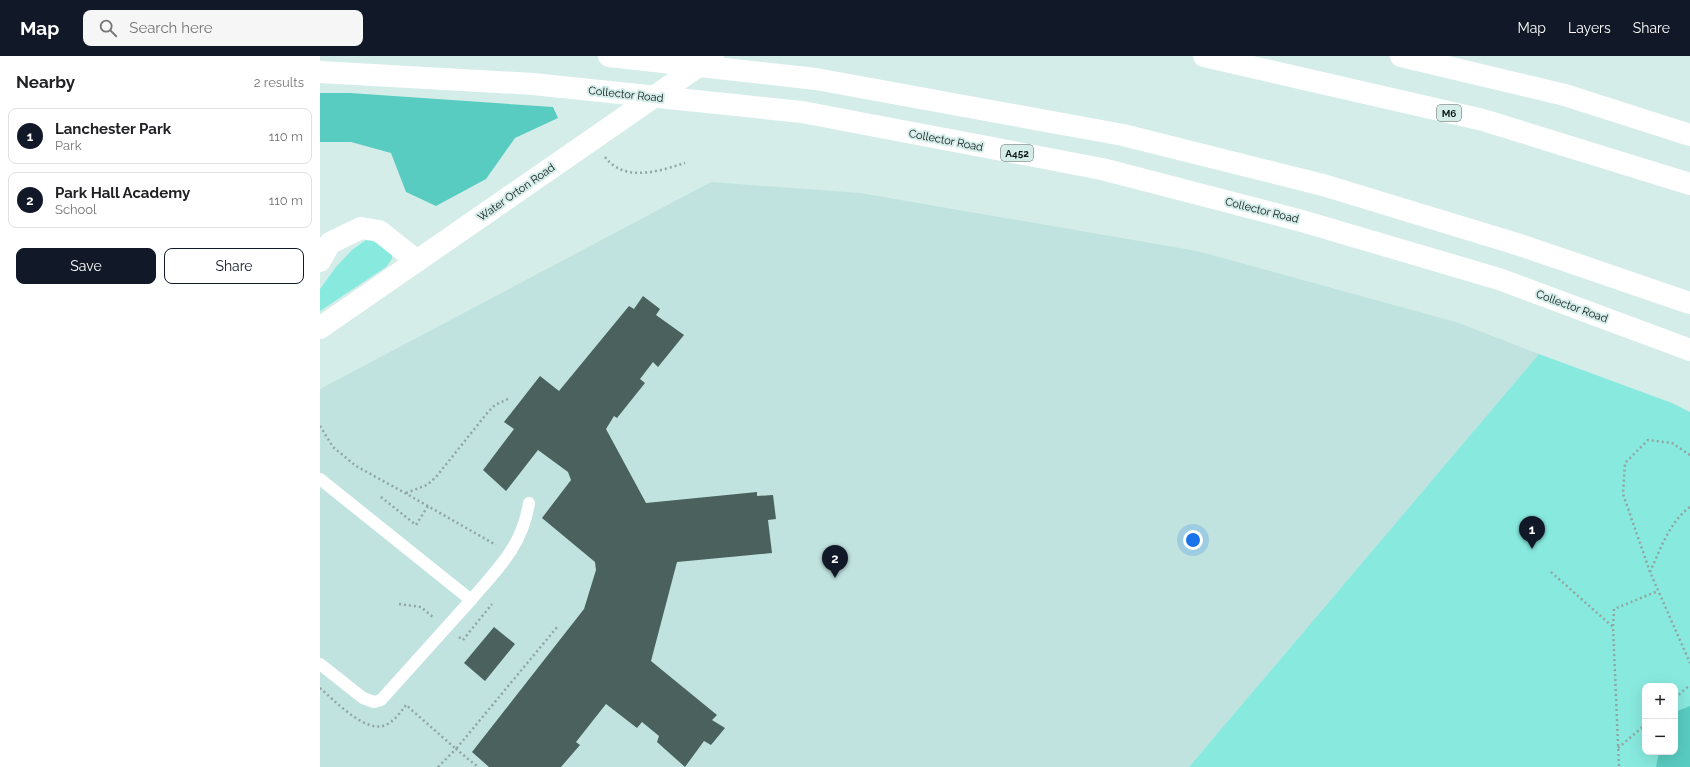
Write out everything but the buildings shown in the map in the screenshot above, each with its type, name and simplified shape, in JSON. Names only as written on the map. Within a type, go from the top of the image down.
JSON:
[{"type":"main road","points":[[609,56],[816,79],[1123,135],[1323,185],[1520,245],[1690,303]]},
{"type":"main road","name":"Water Orton Road","points":[[320,328],[713,56]]},
{"type":"main road","name":"M6","points":[[1204,56],[1483,120],[1690,184]]},
{"type":"main road","points":[[1401,56],[1565,95],[1690,135]]},
{"type":"main road","name":"Collector Road","points":[[320,72],[533,84],[802,112],[1102,169],[1302,221],[1491,277],[1685,348]]},
{"type":"main road","points":[[320,261],[330,243],[361,228],[379,231],[417,261]]},
{"type":"lane","points":[[320,479],[471,600]]},
{"type":"lane","points":[[320,664],[363,698],[374,702],[381,700],[510,555],[523,529],[529,503]]},
{"type":"path","points":[[604,157],[609,163],[621,169],[636,173],[653,173],[685,163]]},
{"type":"path","points":[[405,493],[427,485],[436,477],[488,412],[496,405],[510,398]]},
{"type":"path","points":[[320,426],[333,447],[344,458],[510,555]]},
{"type":"path","points":[[1690,456],[1672,443],[1648,440],[1625,463],[1623,494],[1650,572],[1690,663]]},
{"type":"path","points":[[381,497],[416,524],[428,506]]},
{"type":"path","points":[[1650,572],[1664,542],[1680,514],[1690,507]]},
{"type":"path","points":[[1551,572],[1613,627]]},
{"type":"path","points":[[1619,767],[1613,627],[1614,609],[1658,591]]},
{"type":"path","points":[[438,767],[456,749],[558,626]]},
{"type":"path","points":[[1678,695],[1690,685]]},
{"type":"path","points":[[320,688],[361,722],[371,726],[383,726],[396,718],[406,706],[478,767]]},
{"type":"path","points":[[1618,748],[1642,728]]},
{"type":"shaded area","points":[[320,93],[350,93],[553,107],[558,118],[515,138],[486,179],[436,206],[406,192],[391,153],[351,142],[320,142]]},
{"type":"shaded area","points":[[711,182],[860,193],[1197,251],[1459,323],[1539,354],[1189,767],[320,767],[320,389]]},
{"type":"shaded area","points":[[366,240],[377,240],[392,251],[392,259],[386,267],[320,311],[320,289],[336,267],[352,250]]},
{"type":"shaded area","points":[[1539,354],[1672,403],[1690,412],[1690,767],[1189,767]]},
{"type":"shaded area","points":[[1690,706],[1690,767],[1656,767],[1658,755],[1678,755],[1678,711]]},
{"type":"place","name":"Lanchester Park","points":[[1532,549]]},
{"type":"place","name":"Park Hall Academy","points":[[835,578]]}]
